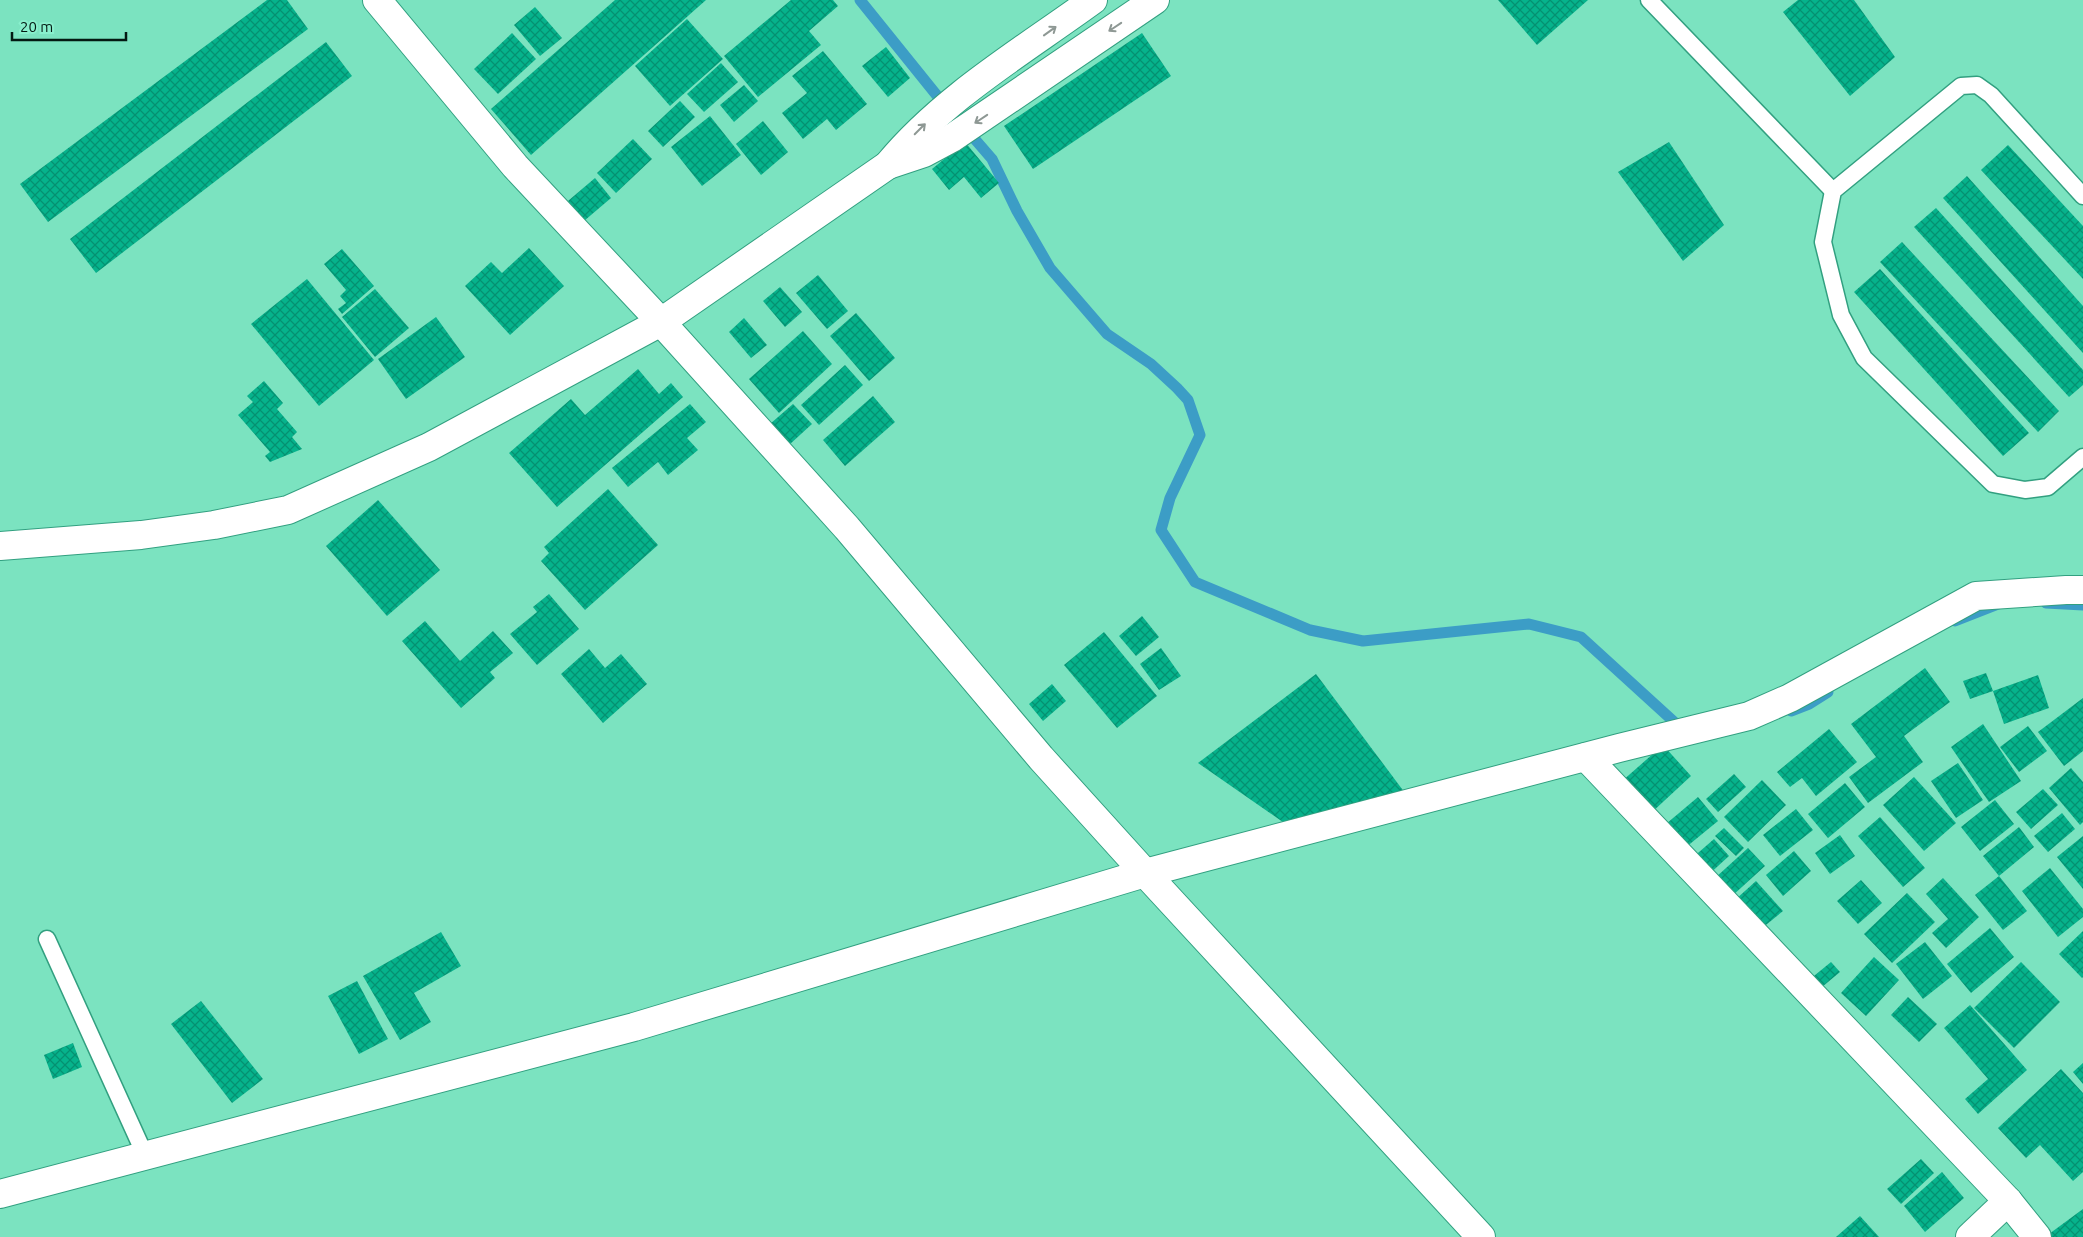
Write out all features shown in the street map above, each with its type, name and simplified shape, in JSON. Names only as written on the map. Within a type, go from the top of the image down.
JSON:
[{"type":"street","points":[[377,0],[515,166],[661,322],[847,528],[1041,758],[1469,1234]]},
{"type":"street","points":[[888,165],[906,142],[933,117],[1093,0]]},
{"type":"street","points":[[0,546],[141,535],[214,525],[288,510],[429,448],[661,322],[888,165],[924,153],[952,138],[1155,0]]},
{"type":"street","points":[[0,1194],[634,1027],[1145,873],[1586,756],[1749,716],[1790,698],[1976,596],[2083,590]]},
{"type":"street","points":[[1586,756],[2008,1201],[2038,1237]]},
{"type":"street","points":[[1970,1237],[2008,1201]]},
{"type":"lane","points":[[1649,0],[1833,191]]},
{"type":"lane","points":[[2083,196],[1991,95],[1978,85],[1961,86],[1833,191],[1823,242],[1841,315],[1864,358],[1993,484],[2024,490],[2048,487],[2083,457]]},
{"type":"lane","points":[[47,939],[145,1155]]},
{"type":"building","points":[[267,0],[287,0],[308,29],[48,222],[20,184]]},
{"type":"building","points":[[615,0],[706,0],[531,155],[491,109]]},
{"type":"building","points":[[791,0],[833,0],[838,6],[809,31],[821,45],[758,97],[724,56]]},
{"type":"building","points":[[1498,0],[1588,0],[1537,45]]},
{"type":"building","points":[[1798,0],[1854,0],[1895,57],[1850,96],[1783,12]]},
{"type":"building","points":[[535,7],[562,38],[540,56],[514,25]]},
{"type":"building","points":[[687,19],[723,59],[670,106],[635,66]]},
{"type":"building","points":[[512,33],[536,59],[498,94],[474,69]]},
{"type":"building","points":[[1142,33],[1171,76],[1033,169],[1004,126]]},
{"type":"building","points":[[326,42],[352,76],[96,273],[70,239]]},
{"type":"building","points":[[886,47],[910,78],[888,97],[862,66]]},
{"type":"building","points":[[823,51],[867,104],[836,130],[827,119],[803,139],[782,113],[807,93],[792,76]]},
{"type":"building","points":[[721,63],[738,82],[704,112],[687,94]]},
{"type":"building","points":[[744,85],[758,101],[734,122],[720,105]]},
{"type":"building","points":[[680,101],[695,117],[663,147],[648,131]]},
{"type":"building","points":[[710,116],[741,155],[702,186],[671,147]]},
{"type":"building","points":[[763,121],[788,152],[761,175],[736,144]]},
{"type":"building","points":[[633,139],[652,159],[616,193],[597,173]]},
{"type":"building","points":[[965,142],[999,183],[981,198],[964,177],[949,190],[932,169]]},
{"type":"building","points":[[1669,142],[1724,225],[1683,261],[1618,172]]},
{"type":"building","points":[[2008,145],[2083,226],[2083,279],[1981,170]]},
{"type":"building","points":[[1967,176],[2083,306],[2083,353],[1943,198]]},
{"type":"building","points":[[595,178],[611,198],[584,221],[568,201]]},
{"type":"building","points":[[1936,208],[2083,370],[2083,385],[2069,397],[1914,227]]},
{"type":"building","points":[[1902,242],[2059,411],[2038,432],[1880,262]]},
{"type":"building","points":[[529,248],[564,286],[510,335],[465,286],[491,262],[502,273]]},
{"type":"building","points":[[342,249],[374,286],[342,314],[338,309],[346,303],[340,296],[346,290],[324,264]]},
{"type":"building","points":[[1880,269],[2029,433],[2003,456],[1854,292]]},
{"type":"building","points":[[818,275],[848,311],[827,329],[796,293]]},
{"type":"building","points":[[307,279],[374,360],[319,406],[251,324]]},
{"type":"building","points":[[780,287],[802,312],[785,327],[763,301]]},
{"type":"building","points":[[375,289],[409,328],[375,357],[342,317]]},
{"type":"building","points":[[856,313],[895,358],[869,381],[830,336]]},
{"type":"building","points":[[436,317],[465,357],[406,399],[378,359]]},
{"type":"building","points":[[744,318],[767,345],[751,358],[729,332]]},
{"type":"building","points":[[803,331],[832,364],[779,413],[749,379]]},
{"type":"building","points":[[845,365],[863,385],[819,425],[801,405]]},
{"type":"building","points":[[638,369],[659,394],[671,383],[683,397],[557,507],[509,453],[571,399],[585,415]]},
{"type":"building","points":[[264,381],[283,403],[277,409],[297,432],[292,437],[302,449],[270,462],[265,456],[270,452],[238,415],[253,402],[247,396]]},
{"type":"building","points":[[873,396],[895,422],[845,466],[823,440]]},
{"type":"building","points":[[690,404],[706,422],[687,438],[698,450],[668,475],[658,462],[628,487],[612,468]]},
{"type":"building","points":[[793,404],[812,424],[789,445],[770,424]]},
{"type":"building","points":[[608,489],[658,545],[585,610],[541,561],[549,553],[544,547]]},
{"type":"building","points":[[378,500],[440,570],[387,616],[326,546]]},
{"type":"building","points":[[549,594],[579,629],[537,665],[510,634],[537,612],[533,607]]},
{"type":"building","points":[[1142,616],[1159,637],[1136,656],[1119,636]]},
{"type":"building","points":[[425,621],[460,661],[493,631],[513,653],[490,672],[495,678],[461,708],[402,641]]},
{"type":"building","points":[[1104,632],[1157,696],[1117,728],[1064,665]]},
{"type":"building","points":[[1161,648],[1181,676],[1159,690],[1140,664]]},
{"type":"building","points":[[589,649],[605,668],[621,654],[647,684],[603,723],[561,674]]},
{"type":"building","points":[[1925,668],[1950,702],[1904,736],[1923,762],[1868,803],[1849,777],[1876,757],[1851,724]]},
{"type":"building","points":[[1986,673],[1993,691],[1970,699],[1963,681]]},
{"type":"building","points":[[1316,674],[1405,793],[1290,827],[1198,763]]},
{"type":"building","points":[[2038,675],[2049,708],[2004,724],[1993,691]]},
{"type":"building","points":[[1052,684],[1066,701],[1043,721],[1029,704]]},
{"type":"building","points":[[2083,698],[2083,751],[2064,766],[2038,732]]},
{"type":"building","points":[[1983,724],[2021,781],[1989,802],[1951,747]]},
{"type":"building","points":[[2028,726],[2047,751],[2019,772],[2000,747]]},
{"type":"building","points":[[1829,729],[1857,762],[1816,796],[1802,778],[1790,787],[1777,772]]},
{"type":"building","points":[[1663,745],[1691,776],[1650,814],[1621,782]]},
{"type":"building","points":[[1958,763],[1983,800],[1956,818],[1931,781]]},
{"type":"building","points":[[2071,768],[2083,782],[2083,822],[2080,825],[2049,788]]},
{"type":"building","points":[[1734,774],[1746,787],[1718,812],[1706,799]]},
{"type":"building","points":[[1914,777],[1956,823],[1924,851],[1883,805]]},
{"type":"building","points":[[1762,780],[1786,805],[1748,842],[1724,817]]},
{"type":"building","points":[[1845,783],[1865,807],[1828,838],[1808,814]]},
{"type":"building","points":[[2043,789],[2058,805],[2031,829],[2016,812]]},
{"type":"building","points":[[1698,797],[1718,821],[1685,848],[1666,824]]},
{"type":"building","points":[[1995,800],[2014,824],[1980,851],[1961,827]]},
{"type":"building","points":[[1796,809],[1813,830],[1780,856],[1763,835]]},
{"type":"building","points":[[2062,813],[2075,829],[2048,852],[2034,836]]},
{"type":"building","points":[[1880,817],[1925,868],[1903,887],[1858,836]]},
{"type":"building","points":[[2019,827],[2034,847],[1999,876],[1983,856]]},
{"type":"building","points":[[1724,828],[1744,848],[1736,856],[1715,836]]},
{"type":"building","points":[[1840,835],[1855,856],[1830,874],[1815,853]]},
{"type":"building","points":[[2083,836],[2083,889],[2057,857]]},
{"type":"building","points":[[1714,839],[1729,856],[1706,877],[1690,860]]},
{"type":"building","points":[[1748,848],[1765,866],[1732,896],[1715,878]]},
{"type":"building","points":[[1794,851],[1811,871],[1783,896],[1766,875]]},
{"type":"building","points":[[2050,868],[2083,909],[2083,917],[2058,937],[2022,891]]},
{"type":"building","points":[[1999,876],[2027,911],[2003,930],[1975,895]]},
{"type":"building","points":[[1943,878],[1979,917],[1946,948],[1932,933],[1948,919],[1926,894]]},
{"type":"building","points":[[1861,880],[1882,903],[1858,924],[1837,901]]},
{"type":"building","points":[[1756,881],[1783,911],[1761,929],[1735,900]]},
{"type":"building","points":[[1907,893],[1935,922],[1892,963],[1864,934]]},
{"type":"building","points":[[1990,928],[2014,957],[1971,993],[1947,964]]},
{"type":"building","points":[[2083,931],[2083,977],[2082,978],[2059,954]]},
{"type":"building","points":[[441,932],[461,966],[414,993],[431,1022],[400,1040],[363,976]]},
{"type":"building","points":[[1925,942],[1952,976],[1923,999],[1896,964]]},
{"type":"building","points":[[1874,957],[1899,980],[1866,1016],[1841,993]]},
{"type":"building","points":[[1831,962],[1840,972],[1822,987],[1814,976]]},
{"type":"building","points":[[2021,962],[2060,1002],[2014,1048],[1974,1008]]},
{"type":"building","points":[[357,981],[388,1039],[359,1054],[328,996]]},
{"type":"building","points":[[1908,997],[1937,1024],[1919,1042],[1891,1015]]},
{"type":"building","points":[[201,1001],[263,1079],[232,1103],[171,1024]]},
{"type":"building","points":[[1970,1005],[2027,1070],[1978,1114],[1965,1099],[1988,1079],[1944,1028]]},
{"type":"building","points":[[73,1043],[82,1067],[53,1079],[44,1055]]},
{"type":"building","points":[[2083,1063],[2083,1084],[2073,1072]]},
{"type":"building","points":[[2061,1069],[2083,1093],[2083,1172],[2073,1181],[2040,1145],[2026,1158],[1998,1128]]},
{"type":"building","points":[[1921,1159],[1934,1173],[1901,1204],[1887,1189]]},
{"type":"building","points":[[1942,1172],[1964,1198],[1925,1232],[1904,1206]]},
{"type":"building","points":[[2083,1209],[2083,1237],[2051,1237],[2049,1234]]},
{"type":"building","points":[[1860,1216],[1879,1237],[1836,1237]]},
{"type":"waterway","points":[[860,0],[947,108]]},
{"type":"waterway","points":[[966,129],[992,159],[1017,211],[1050,268],[1107,334],[1151,364],[1188,400],[1200,435],[1170,498],[1161,530],[1195,582],[1310,630],[1363,641],[1529,624],[1581,637],[1683,730]]},
{"type":"waterway","points":[[1955,621],[2001,603]]},
{"type":"waterway","points":[[2046,603],[2083,605]]},
{"type":"waterway","points":[[1791,711],[1809,704],[1828,692]]}]
